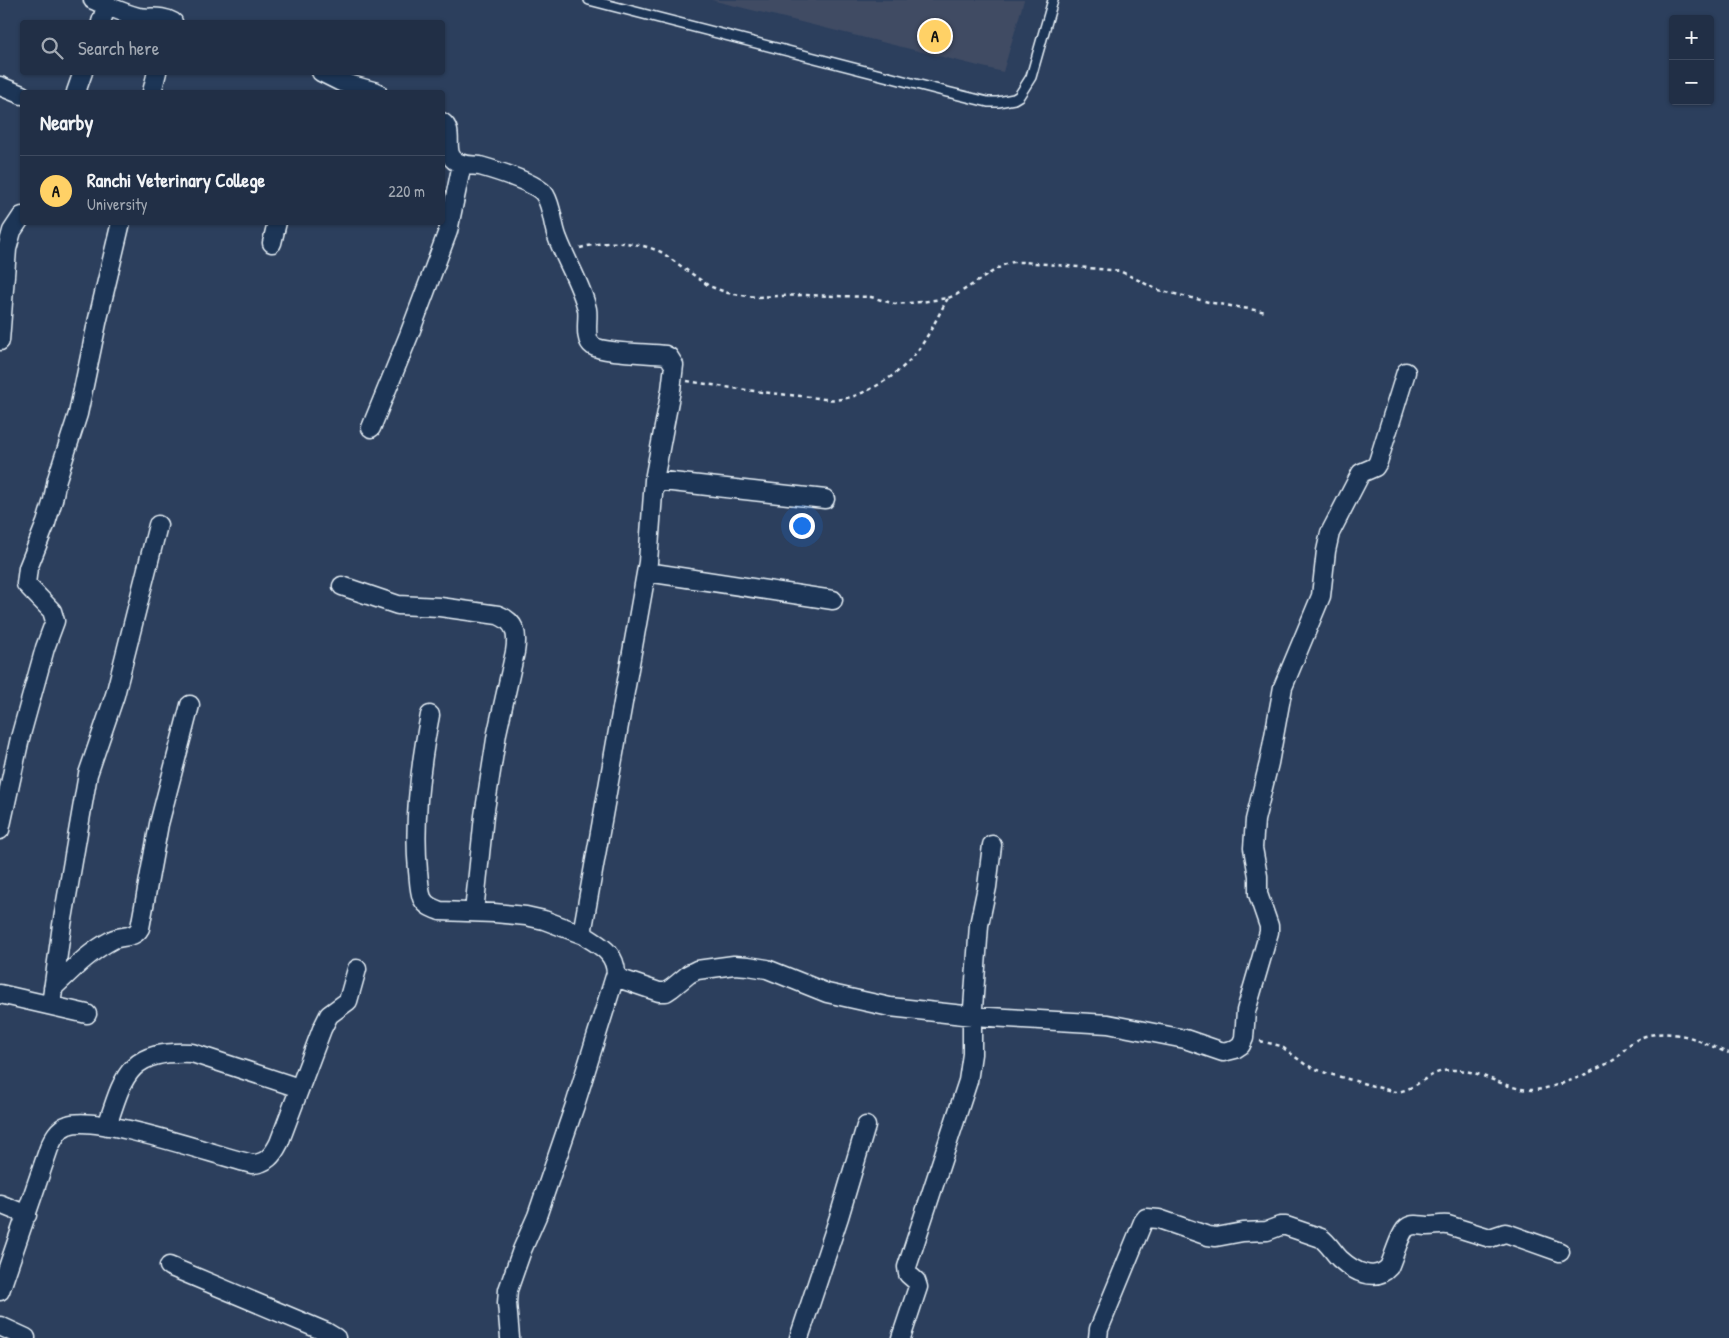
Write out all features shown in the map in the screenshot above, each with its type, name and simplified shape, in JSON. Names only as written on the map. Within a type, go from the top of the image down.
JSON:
[{"type":"street","points":[[101,20],[100,3],[139,17],[162,17],[167,20]]},
{"type":"street","points":[[77,90],[82,75]]},
{"type":"street","points":[[152,90],[156,75]]},
{"type":"street","points":[[324,75],[338,87],[361,90]]},
{"type":"street","points":[[0,86],[20,94]]},
{"type":"street","points":[[445,125],[448,128],[450,155],[456,162],[481,167],[530,183],[541,189],[548,202],[558,240],[581,289],[589,318],[588,333],[590,342],[594,347],[604,350],[665,355],[674,365],[654,480],[647,572],[583,928],[584,934]]},
{"type":"street","points":[[371,428],[409,336],[448,231],[462,164]]},
{"type":"street","points":[[0,341],[7,249],[12,231],[20,219]]},
{"type":"street","points":[[0,830],[20,738],[45,648],[55,621],[52,611],[29,589],[26,584],[26,574],[46,523],[57,479],[78,414],[119,225]]},
{"type":"street","points":[[272,243],[276,225]]},
{"type":"street","points":[[615,977],[659,992],[666,992],[688,974],[697,970],[734,965],[748,966],[767,970],[827,993],[890,1007],[973,1016],[1108,1024],[1185,1039],[1223,1052],[1235,1050],[1244,1038],[1246,1011],[1269,932],[1269,926],[1258,894],[1258,876],[1253,838],[1255,820],[1272,748],[1280,696],[1321,596],[1330,533],[1361,473],[1375,467],[1378,462],[1406,372]]},
{"type":"street","points":[[654,480],[825,499]]},
{"type":"street","points":[[52,997],[62,925],[88,774],[115,695],[158,525]]},
{"type":"street","points":[[647,572],[832,600]]},
{"type":"street","points":[[342,586],[398,605],[440,608],[498,616],[506,618],[514,628],[515,652],[497,734],[484,816],[474,912]]},
{"type":"street","points":[[52,997],[86,958],[114,939],[134,934],[140,928],[159,824],[190,705]]},
{"type":"street","points":[[430,715],[418,776],[416,852],[421,896],[426,904],[440,911],[494,912],[544,920],[584,934],[604,948],[616,965],[615,977],[537,1216],[522,1250],[508,1290],[507,1303],[510,1338]]},
{"type":"street","points":[[900,1338],[918,1287],[916,1281],[908,1274],[907,1267],[968,1081],[972,1054],[979,925],[986,896],[992,845]]},
{"type":"street","points":[[0,1291],[49,1148],[59,1130],[66,1125],[92,1123],[129,1130],[240,1161],[258,1164],[266,1160],[275,1150],[322,1029],[329,1015],[348,1001],[357,969]]},
{"type":"street","points":[[0,994],[52,997],[87,1014]]},
{"type":"street","points":[[107,1126],[120,1087],[127,1074],[138,1063],[149,1057],[161,1054],[175,1052],[192,1053],[299,1088]]},
{"type":"street","points":[[799,1338],[839,1217],[866,1126]]},
{"type":"street","points":[[0,1204],[27,1215]]},
{"type":"street","points":[[1098,1338],[1099,1330],[1121,1273],[1146,1218],[1159,1219],[1208,1236],[1267,1231],[1280,1226],[1286,1226],[1321,1238],[1344,1263],[1359,1271],[1373,1275],[1385,1272],[1389,1267],[1404,1231],[1409,1226],[1414,1225],[1448,1225],[1490,1238],[1505,1233],[1560,1252]]},
{"type":"street","points":[[169,1266],[326,1332],[336,1338]]},
{"type":"street","points":[[0,1326],[26,1338]]},
{"type":"lane","points":[[589,0],[947,92],[998,102],[1014,99],[1025,89],[1031,77],[1053,0]]},
{"type":"path","points":[[565,253],[603,243],[627,243],[652,248],[661,252],[715,289],[745,296],[872,297],[895,304],[948,298],[956,295],[1003,265],[1013,262],[1024,262],[1120,271],[1158,290],[1213,303],[1267,312]]},
{"type":"path","points":[[672,379],[787,395],[833,399],[852,397],[881,383],[908,362],[923,342],[948,298]]},
{"type":"path","points":[[1244,1038],[1282,1046],[1306,1065],[1326,1073],[1395,1092],[1402,1092],[1434,1073],[1449,1070],[1473,1073],[1516,1088],[1536,1090],[1545,1088],[1571,1080],[1614,1060],[1633,1042],[1649,1035],[1672,1034],[1686,1036],[1729,1053]]},
{"type":"shaded area","points":[[711,0],[1024,0],[1003,72]]},
{"type":"place","name":"Ranchi Veterinary College","points":[[935,36]]}]
